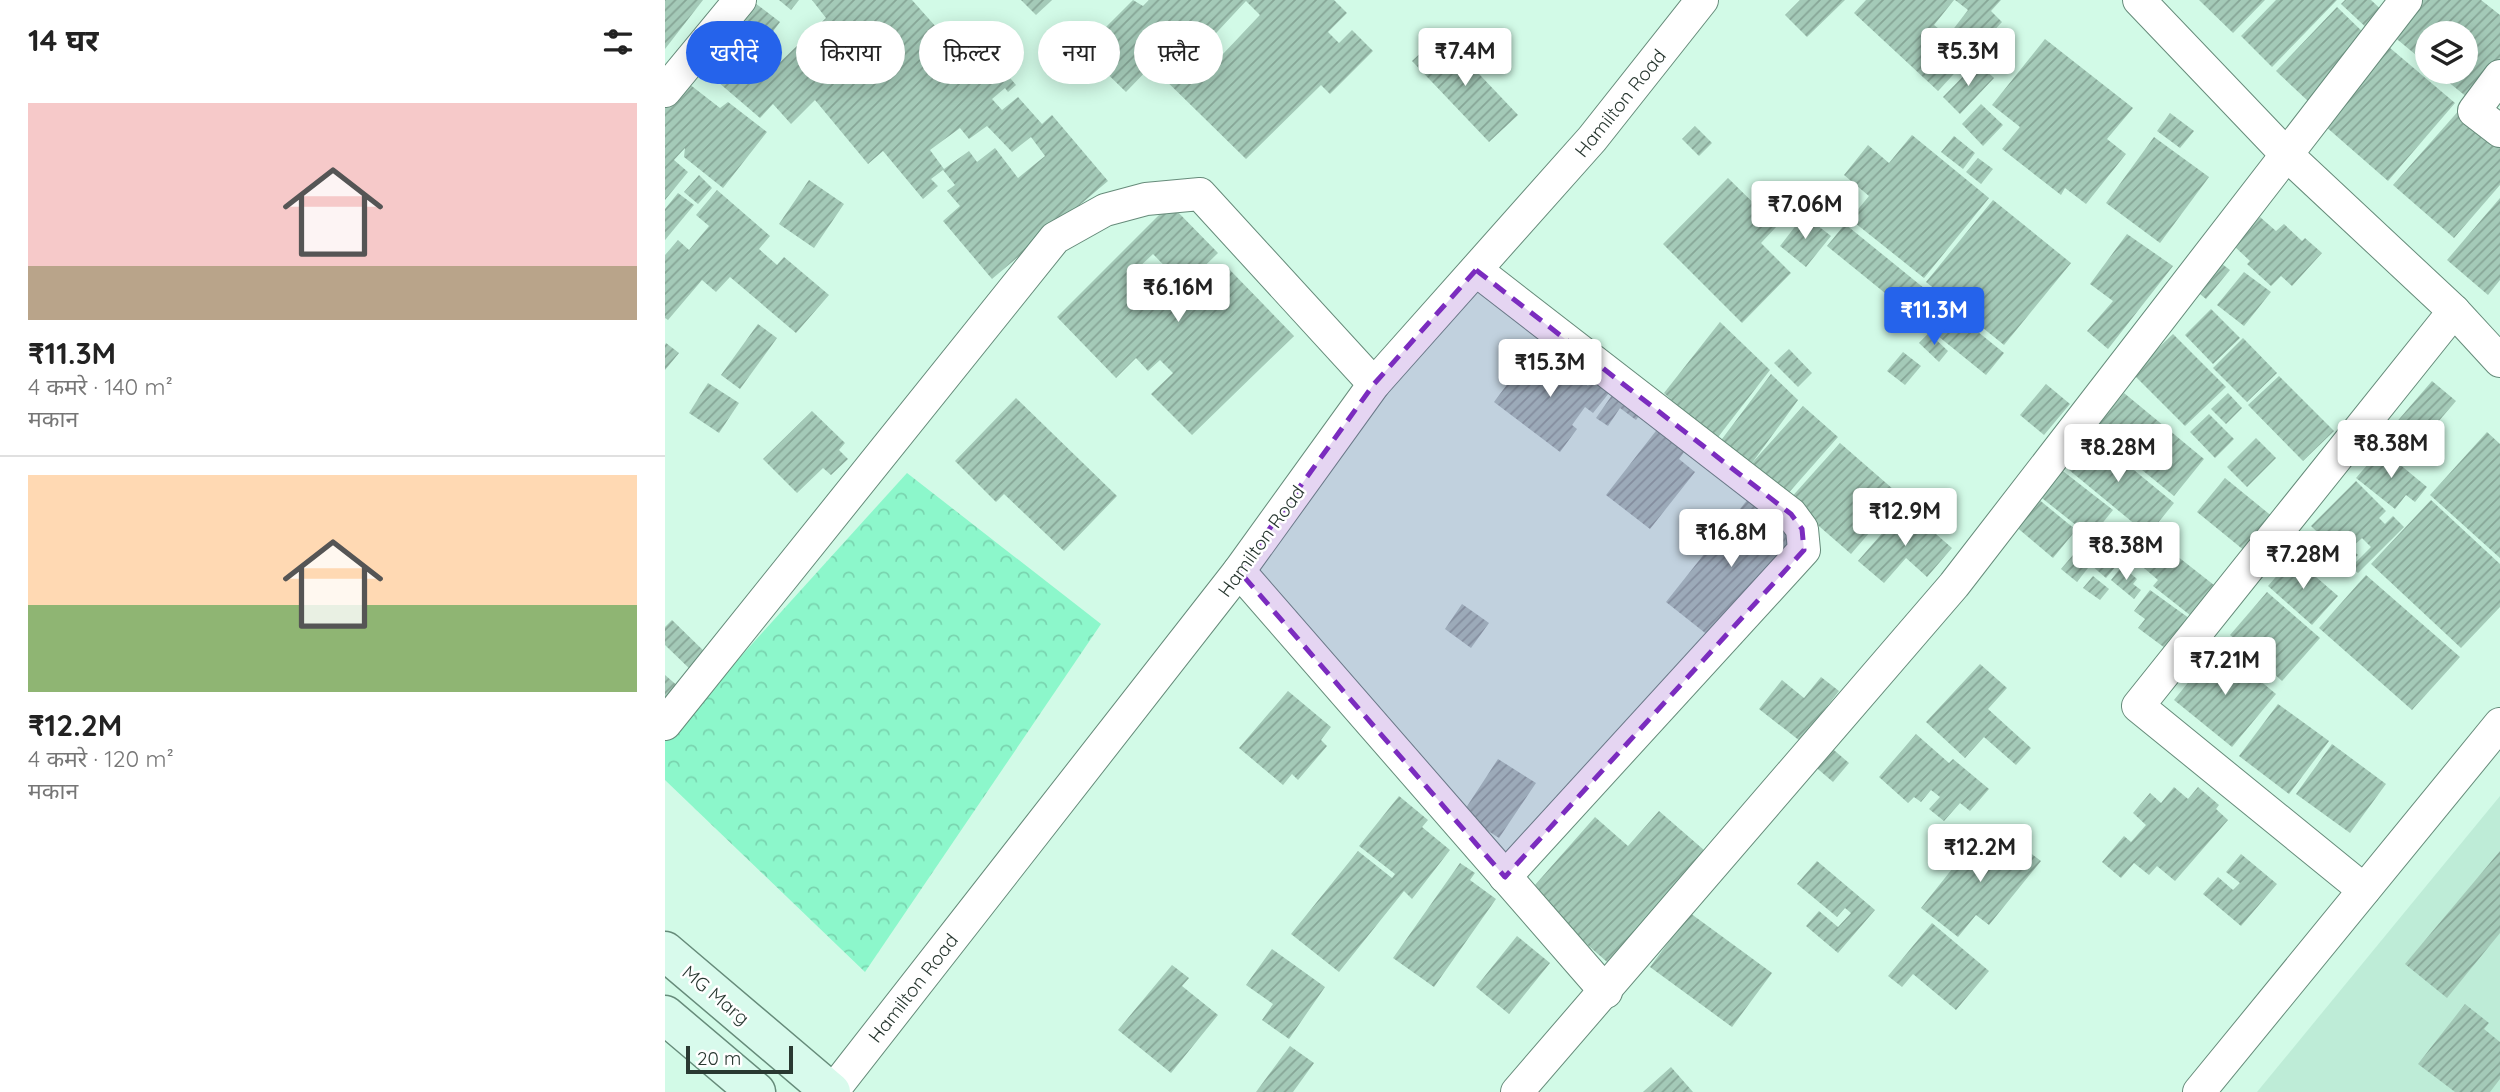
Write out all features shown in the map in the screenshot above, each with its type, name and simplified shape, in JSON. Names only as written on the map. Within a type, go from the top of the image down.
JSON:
[{"type":"main road","name":"MG Marg","points":[[665,951],[831,1092]]},
{"type":"main road","points":[[665,1015],[756,1092]]},
{"type":"street","points":[[665,91],[740,0]]},
{"type":"street","name":"Hamilton Road","points":[[831,1092],[1239,571],[1374,384],[1592,139],[1702,0]]},
{"type":"street","points":[[2139,0],[2285,153],[2453,311],[2500,361]]},
{"type":"street","points":[[1517,1092],[1606,992],[1954,585],[2285,153],[2406,0]]},
{"type":"street","points":[[2500,76],[2474,111],[2500,131]]},
{"type":"street","points":[[665,724],[1055,238],[1105,210],[1146,199],[1200,194],[1374,384]]},
{"type":"street","points":[[1476,270],[1791,514],[1802,529],[1804,550],[1505,877]]},
{"type":"street","points":[[2364,890],[2138,706],[2453,311]]},
{"type":"street","points":[[1239,571],[1606,992]]},
{"type":"street","points":[[2199,1092],[2500,724]]},
{"type":"highlighted area","points":[[1476,270],[1791,514],[1802,529],[1804,550],[1505,877],[1239,571],[1374,384]]},
{"type":"shaded area","points":[[2500,796],[2500,1092],[2257,1092]]},
{"type":"green space","points":[[907,473],[1101,624],[865,972],[665,780],[665,740]]},
{"type":"building","points":[[665,0],[703,0],[686,21],[665,49]]},
{"type":"building","points":[[751,0],[779,21],[733,21]]},
{"type":"building","points":[[779,0],[799,0],[791,10]]},
{"type":"building","points":[[812,0],[912,0],[931,21],[919,21],[919,84],[1015,84],[1008,92],[1005,88],[992,99],[1002,110],[1018,97],[1042,124],[1052,115],[1108,181],[992,279],[943,221],[960,206],[947,191],[955,185],[943,170],[931,179],[938,186],[923,199],[883,151],[868,164],[815,100],[791,124],[773,104],[760,118],[720,84],[782,84],[782,60],[796,47],[796,84],[905,84],[905,21],[823,21],[826,18]],"holes":[[[987,126],[1012,152],[1031,137],[1045,156],[1018,178],[995,148],[977,162],[969,151],[944,169],[930,150],[960,128],[969,139]]]},
{"type":"building","points":[[1021,0],[1052,0],[1036,15]]},
{"type":"building","points":[[1133,0],[1143,6],[1149,0],[1334,0],[1347,13],[1328,32],[1339,43],[1352,30],[1373,51],[1330,94],[1321,85],[1246,159],[1169,84],[1223,84],[1223,54],[1260,15],[1246,1],[1223,26],[1223,21],[1134,21],[1134,84],[1126,92],[1118,84],[1120,84],[1120,21],[1112,21]]},
{"type":"building","points":[[1800,0],[1845,0],[1807,37],[1785,15]]},
{"type":"building","points":[[1866,0],[1954,0],[1934,25],[1948,36],[1968,10],[1955,0],[2001,0],[1991,11],[2002,22],[1938,91],[1854,13]]},
{"type":"building","points":[[2199,0],[2265,0],[2233,33]]},
{"type":"building","points":[[2276,0],[2337,0],[2272,67],[2241,36]]},
{"type":"building","points":[[2345,0],[2371,0],[2387,15],[2371,32],[2341,4]]},
{"type":"building","points":[[2413,0],[2481,0],[2500,15],[2500,60],[2468,98],[2451,84],[2478,84],[2478,21],[2415,21],[2415,54],[2387,31]]},
{"type":"building","points":[[2337,7],[2369,38],[2308,101],[2276,71]]},
{"type":"building","points":[[1441,34],[1518,115],[1489,142],[1412,61]]},
{"type":"building","points":[[2045,39],[2133,108],[2107,139],[2126,154],[2086,204],[2065,188],[2061,195],[2002,149],[2020,127],[1992,105]]},
{"type":"building","points":[[2383,42],[2415,69],[2415,84],[2433,84],[2455,103],[2388,181],[2317,119]]},
{"type":"building","points":[[1977,62],[1994,78],[1960,114],[1943,97]]},
{"type":"building","points":[[684,80],[720,108],[728,102],[767,132],[723,188],[684,157],[685,148],[674,160],[688,172],[665,200],[665,104]]},
{"type":"building","points":[[1981,104],[2003,125],[1983,146],[1962,124]]},
{"type":"building","points":[[2461,108],[2500,142],[2500,185],[2454,238],[2393,185]]},
{"type":"building","points":[[2170,113],[2194,131],[2180,148],[2157,131]]},
{"type":"building","points":[[1695,126],[1712,143],[1699,156],[1682,139]]},
{"type":"building","points":[[1912,135],[1989,198],[1924,278],[1850,219],[1869,196],[1844,175],[1868,145],[1889,163]]},
{"type":"building","points":[[1954,136],[1975,153],[1963,169],[1941,152]]},
{"type":"building","points":[[2154,137],[2209,177],[2160,243],[2106,203]]},
{"type":"building","points":[[1978,158],[1993,169],[1981,184],[1966,172]]},
{"type":"building","points":[[699,175],[712,188],[698,204],[684,192]]},
{"type":"building","points":[[1728,178],[1777,226],[1761,243],[1791,273],[1742,323],[1663,244]]},
{"type":"building","points":[[809,180],[844,204],[814,248],[779,224]]},
{"type":"building","points":[[717,190],[770,236],[759,249],[777,265],[784,257],[829,295],[796,333],[730,277],[716,292],[702,280],[668,320],[665,318],[665,255],[678,240],[689,250],[709,226],[696,215]]},
{"type":"building","points":[[678,193],[694,205],[665,240],[665,209]]},
{"type":"building","points":[[2500,198],[2500,280],[2488,295],[2447,260]]},
{"type":"building","points":[[1993,200],[2071,263],[2004,345],[1926,282]]},
{"type":"building","points":[[1170,204],[1218,253],[1184,286],[1153,254],[1136,270],[1142,276],[1127,290],[1147,309],[1167,289],[1187,309],[1229,269],[1294,336],[1192,435],[1151,394],[1173,373],[1160,360],[1148,371],[1136,358],[1116,378],[1057,317]]},
{"type":"building","points":[[1804,215],[1831,236],[1806,267],[1780,246]]},
{"type":"building","points":[[2260,217],[2276,231],[2284,224],[2302,241],[2305,238],[2322,253],[2292,286],[2281,276],[2271,286],[2247,264],[2250,261],[2234,246]]},
{"type":"building","points":[[1845,224],[2004,353],[1986,375],[1827,246]]},
{"type":"building","points":[[2127,234],[2173,266],[2108,349],[2087,331],[2113,301],[2090,284]]},
{"type":"building","points":[[2218,261],[2230,270],[2206,299],[2195,290]]},
{"type":"building","points":[[2244,272],[2271,292],[2244,326],[2217,305]]},
{"type":"building","points":[[2211,309],[2240,338],[2213,364],[2185,335]]},
{"type":"building","points":[[1720,322],[1770,370],[1715,441],[1664,393]]},
{"type":"building","points":[[758,324],[777,338],[740,389],[721,375]]},
{"type":"building","points":[[1929,333],[1948,351],[1939,362],[1919,343]]},
{"type":"building","points":[[2173,334],[2226,387],[2185,426],[2132,373]]},
{"type":"building","points":[[2243,338],[2277,373],[2247,402],[2213,368]]},
{"type":"building","points":[[666,343],[679,353],[665,370],[665,345]]},
{"type":"building","points":[[1536,346],[1550,357],[1535,377],[1541,382],[1559,358],[1588,386],[1596,376],[1613,388],[1593,413],[1585,407],[1572,425],[1577,429],[1560,452],[1494,402]]},
{"type":"building","points":[[1789,349],[1812,373],[1798,387],[1774,363]]},
{"type":"building","points":[[1903,352],[1921,366],[1905,385],[1887,371]]},
{"type":"building","points":[[1771,374],[1798,400],[1752,463],[1803,406],[1838,437],[1785,497],[1719,443]]},
{"type":"building","points":[[2279,376],[2334,431],[2303,461],[2248,405]]},
{"type":"building","points":[[2432,381],[2456,401],[2406,459],[2382,439]]},
{"type":"building","points":[[708,383],[739,403],[719,433],[689,413]]},
{"type":"building","points":[[2046,384],[2070,404],[2044,435],[2020,415]]},
{"type":"building","points":[[1615,391],[1642,412],[1636,420],[1620,408],[1608,426],[1596,418]]},
{"type":"building","points":[[2124,393],[2204,459],[2174,496],[2093,430]]},
{"type":"building","points":[[2228,393],[2242,408],[2226,424],[2211,409]]},
{"type":"building","points":[[1016,398],[1117,496],[1064,551],[1004,494],[996,502],[955,461]]},
{"type":"building","points":[[812,411],[845,443],[839,450],[848,459],[831,475],[823,468],[797,493],[763,459]]},
{"type":"building","points":[[2209,414],[2234,439],[2215,458],[2190,432]]},
{"type":"building","points":[[1659,427],[1687,448],[1679,459],[1695,472],[1650,529],[1606,495]]},
{"type":"building","points":[[2487,432],[2500,444],[2500,558],[2430,495]]},
{"type":"building","points":[[2089,433],[2174,503],[2148,535],[2063,465]]},
{"type":"building","points":[[2256,438],[2276,458],[2247,487],[2227,467]]},
{"type":"building","points":[[1840,443],[1901,496],[1851,554],[1789,500]]},
{"type":"building","points":[[2381,449],[2427,487],[2415,502],[2406,495],[2395,509],[2356,478]]},
{"type":"building","points":[[2059,468],[2113,510],[2091,537],[2038,495]]},
{"type":"building","points":[[2225,478],[2279,522],[2251,556],[2197,512]]},
{"type":"building","points":[[2356,481],[2386,511],[2379,518],[2385,524],[2393,516],[2404,527],[2358,573],[2351,567],[2371,547],[2362,538],[2351,548],[2358,555],[2349,563],[2311,526]]},
{"type":"building","points":[[2037,498],[2076,530],[2053,558],[2014,525]]},
{"type":"building","points":[[1748,499],[1797,537],[1714,640],[1666,602]]},
{"type":"building","points":[[2431,500],[2500,564],[2500,607],[2461,648],[2371,564]]},
{"type":"building","points":[[1905,507],[1952,548],[1927,577],[1906,558],[1884,583],[1858,561]]},
{"type":"building","points":[[2163,545],[2219,589],[2195,619],[2153,586],[2158,580],[2144,568]]},
{"type":"building","points":[[2095,546],[2117,565],[2106,578],[2084,559]]},
{"type":"building","points":[[2073,555],[2088,568],[2077,582],[2061,569]]},
{"type":"building","points":[[2293,557],[2338,596],[2312,625],[2268,586]]},
{"type":"building","points":[[2122,566],[2137,579],[2133,584],[2141,590],[2134,599],[2111,580]]},
{"type":"building","points":[[2366,575],[2460,657],[2412,710],[2319,628]]},
{"type":"building","points":[[2093,576],[2109,589],[2100,600],[2083,588]]},
{"type":"building","points":[[2150,590],[2193,621],[2169,651],[2138,628],[2145,619],[2134,611]]},
{"type":"building","points":[[2267,592],[2320,638],[2282,681],[2230,635]]},
{"type":"building","points":[[1462,604],[1489,623],[1471,648],[1445,629]]},
{"type":"building","points":[[672,620],[710,657],[694,673],[665,645],[665,627]]},
{"type":"building","points":[[2218,646],[2276,694],[2232,747],[2174,700]]},
{"type":"building","points":[[1980,664],[2007,688],[1988,709],[2031,748],[2016,765],[1984,737],[1965,758],[1926,722]]},
{"type":"building","points":[[665,675],[694,700],[665,713]]},
{"type":"building","points":[[1821,677],[1839,691],[1800,741],[1759,709],[1782,680],[1804,698]]},
{"type":"building","points":[[1288,691],[1331,727],[1321,740],[1327,746],[1298,780],[1292,774],[1283,785],[1239,748]]},
{"type":"building","points":[[2278,704],[2329,741],[2289,794],[2239,756]]},
{"type":"building","points":[[1916,734],[1949,763],[1953,759],[1989,789],[1970,811],[1960,803],[1944,821],[1929,809],[1940,797],[1931,790],[1921,802],[1914,797],[1908,803],[1879,777]]},
{"type":"building","points":[[2332,744],[2386,784],[2350,833],[2296,794]]},
{"type":"building","points":[[1828,745],[1849,763],[1833,782],[1812,764]]},
{"type":"building","points":[[1498,759],[1536,783],[1499,838],[1462,814]]},
{"type":"building","points":[[2174,787],[2188,799],[2198,787],[2219,805],[2216,809],[2228,820],[2175,881],[2157,866],[2149,875],[2134,863],[2121,878],[2102,862],[2124,836],[2131,842],[2146,825],[2133,813],[2150,793],[2161,803]]},
{"type":"building","points":[[1399,796],[1428,820],[1422,827],[1450,850],[1412,899],[1404,891],[1339,972],[1291,934],[1358,851],[1392,878],[1395,874],[1359,846]]},
{"type":"building","points":[[1659,811],[1712,857],[1614,968],[1528,893],[1595,817],[1628,846]]},
{"type":"building","points":[[1983,830],[2013,854],[2020,845],[2041,861],[1989,925],[1976,915],[1958,937],[1921,908]]},
{"type":"building","points":[[2500,851],[2500,933],[2447,998],[2405,964]]},
{"type":"building","points":[[2241,854],[2277,884],[2241,926],[2203,894],[2218,877],[2233,890],[2240,883],[2226,872]]},
{"type":"building","points":[[1817,861],[1875,910],[1838,953],[1806,926],[1819,911],[1838,927],[1851,913],[1845,908],[1837,917],[1797,884]]},
{"type":"building","points":[[1460,863],[1475,873],[1470,880],[1496,899],[1434,987],[1393,958]]},
{"type":"building","points":[[1690,913],[1772,973],[1732,1027],[1650,967]]},
{"type":"building","points":[[1932,923],[1989,971],[1956,1010],[1913,974],[1902,987],[1888,976]]},
{"type":"building","points":[[1517,936],[1550,963],[1509,1014],[1476,987]]},
{"type":"building","points":[[1272,949],[1325,987],[1289,1039],[1262,1020],[1273,1004],[1246,985]]},
{"type":"building","points":[[1172,965],[1189,978],[1182,986],[1218,1015],[1171,1073],[1118,1030]]},
{"type":"building","points":[[2465,1004],[2489,1023],[2484,1029],[2500,1042],[2500,1079],[2490,1092],[2455,1092],[2418,1064]]},
{"type":"building","points":[[1290,1046],[1314,1063],[1293,1092],[1256,1092]]},
{"type":"building","points":[[1671,1067],[1693,1092],[1643,1092]]}]
